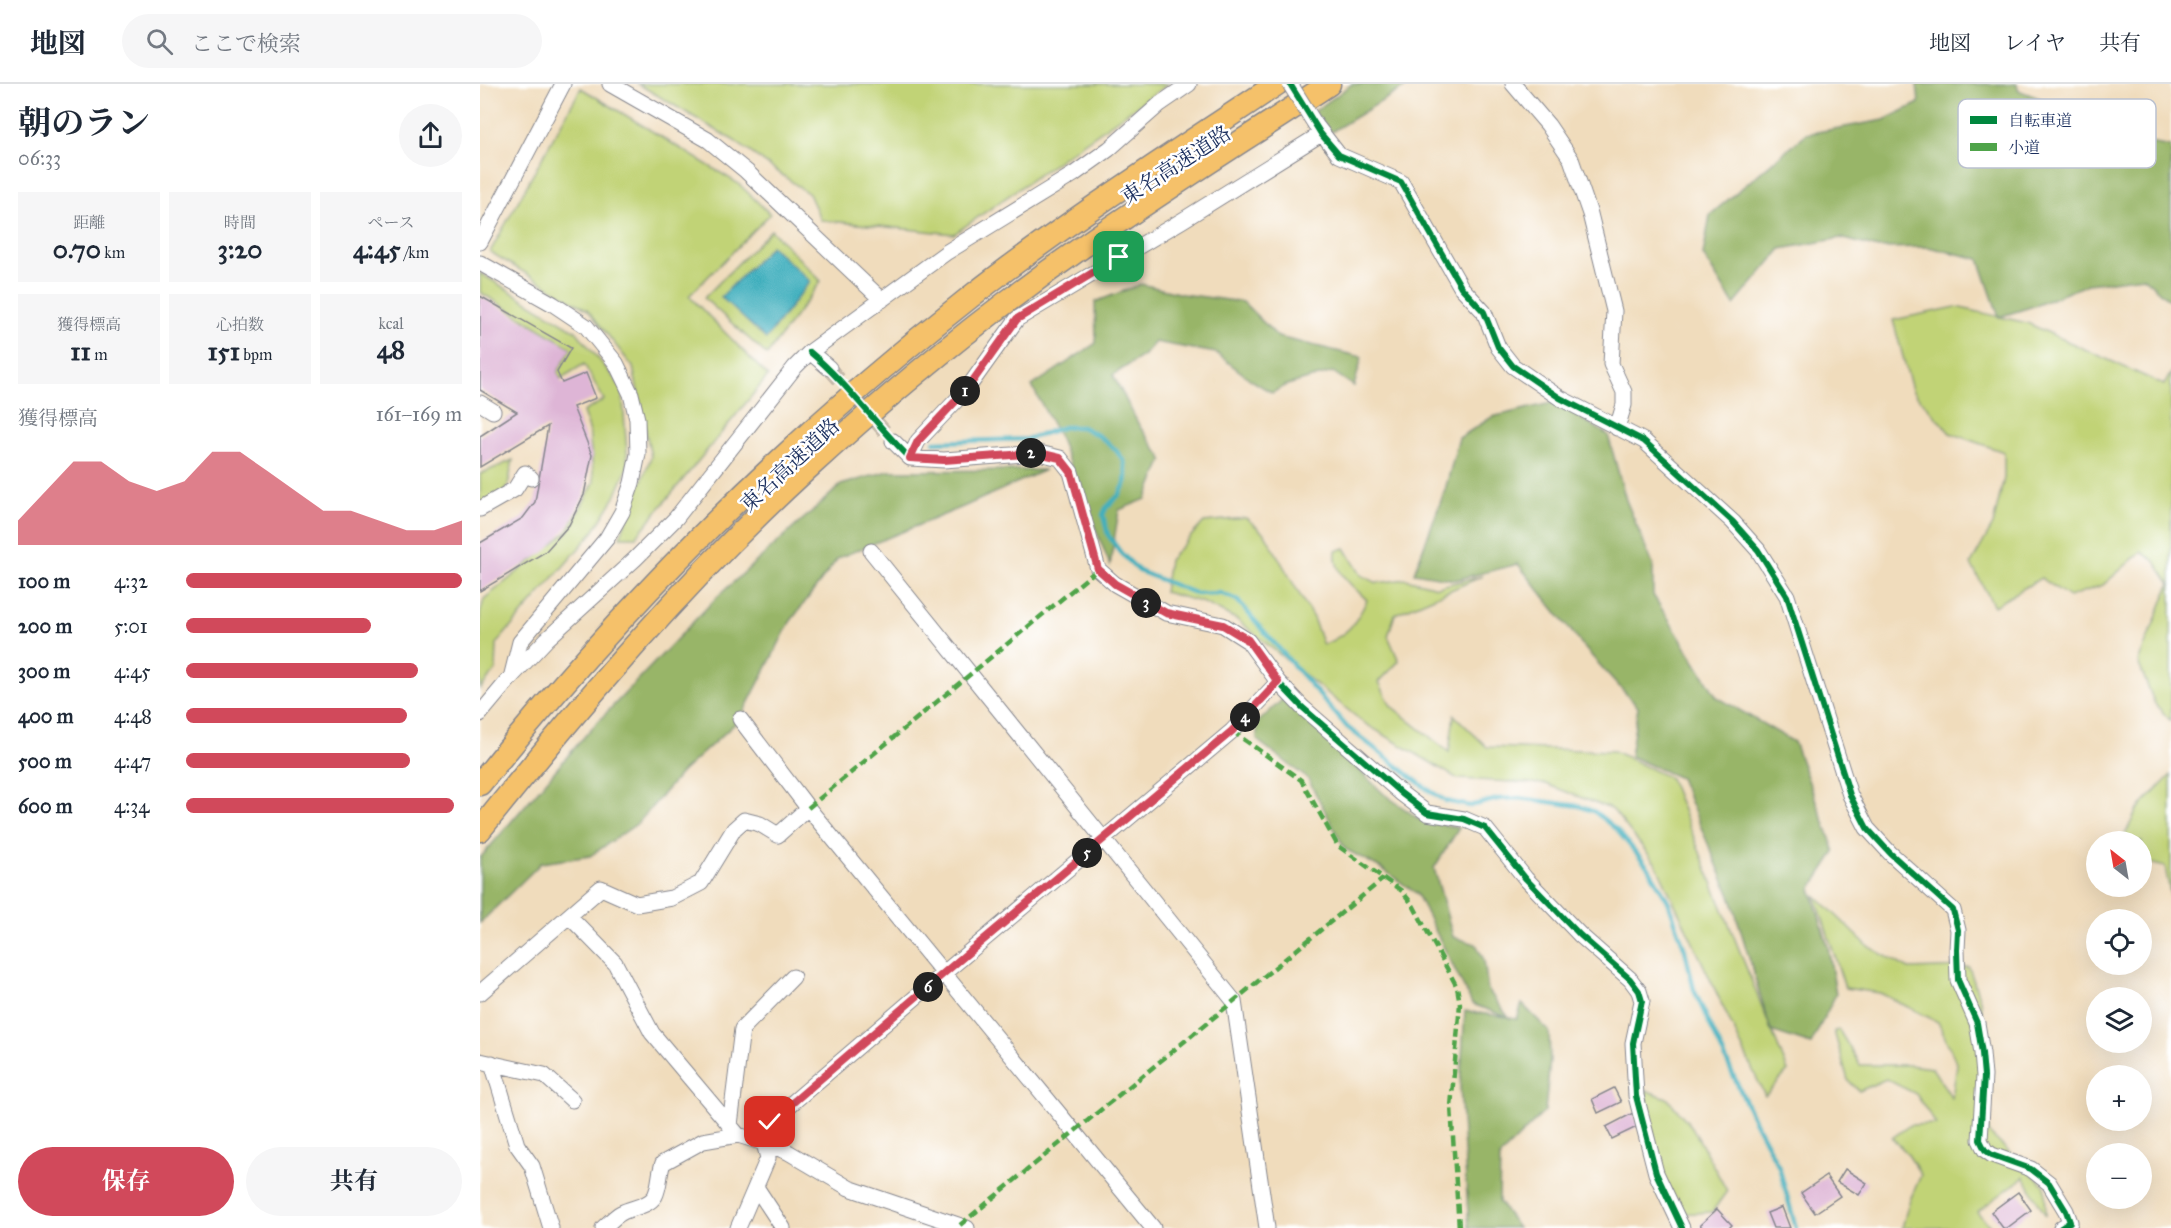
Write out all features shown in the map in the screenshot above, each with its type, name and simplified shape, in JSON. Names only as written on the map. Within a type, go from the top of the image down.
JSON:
[{"type":"highway","name":"東名高速道路","points":[[480,784],[584,662],[676,562],[774,464],[862,385],[970,297],[1063,227],[1276,84]]},
{"type":"highway","name":"東名高速道路","points":[[480,830],[556,735],[685,590],[804,471],[984,320],[1080,248],[1329,84]]},
{"type":"street","points":[[480,242],[563,84]]},
{"type":"street","points":[[610,84],[708,140],[746,171],[882,300]]},
{"type":"street","points":[[480,714],[511,677],[562,625],[676,519],[795,367],[810,352],[947,252],[1074,174],[1160,104],[1189,84]]},
{"type":"street","points":[[1290,84],[1318,129],[1339,155],[1401,182],[1461,287],[1485,312],[1498,347],[1513,366],[1560,398],[1644,441],[1733,522],[1758,550],[1787,596],[1850,795],[1867,828],[1890,853],[1953,910],[1958,930],[1956,950],[1958,980],[1977,1023],[1982,1053],[1984,1076],[1980,1140],[1985,1150],[1992,1155],[2031,1169],[2049,1183],[2070,1222],[2061,1228]]},
{"type":"street","points":[[1513,84],[1548,125],[1570,159],[1590,214],[1614,311],[1611,364],[1624,392],[1624,405],[1617,428]]},
{"type":"street","points":[[910,458],[918,441],[967,389],[1017,319],[1183,220],[1318,129]]},
{"type":"street","points":[[480,263],[553,304],[586,326],[616,363],[631,394],[637,419],[638,454],[632,483],[622,512],[607,537],[520,642],[511,677]]},
{"type":"street","points":[[810,352],[829,368]]},
{"type":"street","points":[[893,441],[910,458],[944,460],[1039,453],[1060,458],[1071,472],[1098,569],[1115,584],[1166,613],[1223,625],[1248,640],[1278,682],[1302,707],[1426,813],[1464,819],[1485,828],[1526,879],[1580,935],[1630,979],[1639,991],[1642,1001],[1633,1043],[1636,1096],[1656,1173],[1682,1228]]},
{"type":"street","points":[[480,509],[515,489],[525,473],[531,478]]},
{"type":"street","points":[[871,551],[1234,1001],[1267,1228]]},
{"type":"street","points":[[738,1228],[768,1158],[764,1143],[770,1122],[1232,731],[1278,682]]},
{"type":"street","points":[[740,719],[808,808],[1153,1228]]},
{"type":"street","points":[[480,993],[601,888],[637,904],[672,898],[701,883],[734,829],[744,820],[760,824],[778,835],[808,808]]},
{"type":"street","points":[[569,916],[615,963],[652,1033],[734,1130],[788,1152],[849,1188],[968,1228]]},
{"type":"street","points":[[734,1130],[742,1029],[793,977]]},
{"type":"street","points":[[486,1062],[544,1076],[572,1100]]},
{"type":"street","points":[[486,1062],[517,1145],[532,1166],[551,1228]]},
{"type":"street","points":[[603,1228],[630,1208],[645,1205],[653,1199],[657,1192],[663,1163],[703,1141],[734,1130]]},
{"type":"street","points":[[756,1187],[783,1228]]},
{"type":"green space","points":[[638,84],[1168,84],[954,234],[821,220],[809,194],[733,140]]},
{"type":"green space","points":[[1352,84],[1410,84],[1331,132],[1314,112]]},
{"type":"green space","points":[[1917,84],[2017,84],[2018,90],[2041,99],[1958,99],[1958,168],[2156,168],[2156,144],[2171,147],[2171,302],[2143,277],[2088,284],[2037,305],[1999,317],[1979,259],[1928,247],[1878,248],[1841,238],[1781,249],[1734,305],[1703,255],[1710,215],[1806,134],[1884,120],[1919,103]]},
{"type":"green space","points":[[581,88],[739,184],[770,214],[689,296],[768,376],[636,537],[620,537],[651,457],[633,367],[588,310],[490,252]]},
{"type":"green space","points":[[771,230],[821,281],[767,355],[704,298]]},
{"type":"green space","points":[[480,273],[576,331],[622,388],[628,466],[615,497],[593,532],[497,643],[496,670],[480,689],[480,614],[484,599],[568,531],[594,482],[589,429],[583,412],[604,400],[584,364],[560,379],[557,372],[571,348],[480,292]]},
{"type":"green space","points":[[1141,284],[1182,294],[1243,302],[1278,337],[1362,357],[1354,386],[1333,372],[1287,385],[1272,393],[1216,353],[1155,342],[1144,355],[1113,375],[1140,427],[1163,459],[1146,499],[1119,510],[1110,565],[1060,439],[1032,386],[1096,343],[1095,302]]},
{"type":"green space","points":[[1956,307],[2027,323],[2164,385],[2171,373],[2171,721],[2155,704],[2138,662],[2170,584],[2154,560],[2141,552],[2103,585],[2069,597],[2041,578],[1994,606],[1971,564],[1993,525],[2004,478],[2004,452],[1950,433],[1912,390],[1893,320]]},
{"type":"green space","points":[[1555,402],[1608,435],[1626,500],[1653,565],[1653,595],[1717,697],[1794,742],[1835,852],[1811,889],[1828,947],[1836,994],[1811,1044],[1771,1031],[1731,898],[1680,778],[1630,756],[1638,707],[1588,652],[1518,564],[1455,580],[1414,573],[1445,490],[1459,438],[1492,417]]},
{"type":"green space","points":[[513,460],[507,490],[480,507],[480,474]]},
{"type":"green space","points":[[1045,470],[963,507],[838,558],[790,622],[740,719],[682,772],[638,823],[590,856],[541,863],[480,923],[480,858],[590,730],[717,597],[841,485],[888,471]]},
{"type":"green space","points":[[1246,518],[1265,534],[1313,618],[1323,645],[1350,628],[1367,600],[1350,584],[1337,566],[1336,551],[1345,548],[1361,575],[1377,583],[1406,579],[1437,587],[1483,576],[1395,614],[1388,636],[1399,661],[1379,682],[1391,706],[1449,752],[1454,715],[1487,747],[1614,751],[1670,778],[1788,1071],[1765,1096],[1656,864],[1613,810],[1546,784],[1458,779],[1364,723],[1236,619],[1204,603],[1164,592],[1169,560],[1204,522]]},
{"type":"green space","points":[[1284,698],[1384,794],[1419,819],[1459,828],[1434,868],[1453,937],[1476,944],[1484,960],[1488,990],[1509,1018],[1517,1019],[1522,1004],[1549,1031],[1550,1060],[1545,1111],[1500,1156],[1499,1202],[1518,1228],[1469,1228],[1460,1087],[1465,1011],[1507,1017],[1472,1004],[1417,894],[1381,868],[1345,849],[1308,779],[1257,740],[1257,723]]},
{"type":"green space","points":[[2171,775],[2171,898],[2165,867],[2152,864],[2152,831],[2127,831],[2137,810]]},
{"type":"green space","points":[[1815,895],[1869,947],[1909,969],[1969,967],[1981,1003],[1989,1133],[2045,1186],[2046,1216],[2024,1177],[1977,1212],[1992,1228],[1902,1228],[1909,1202],[1921,1175],[1907,1153],[1892,1138],[1910,1125],[1936,1124],[1916,1094],[1886,1079],[1859,1091],[1848,1080],[1834,1031],[1839,1030],[1860,1065],[1909,1065],[1932,1068],[1952,1098],[1957,1064],[1938,1022],[1880,993],[1845,988]]},
{"type":"green space","points":[[1645,1090],[1667,1098],[1692,1127],[1727,1191],[1712,1212],[1680,1214],[1660,1170]]},
{"type":"water","points":[[771,246],[810,281],[766,339],[721,297]]},
{"type":"building","points":[[480,296],[571,348],[557,372],[562,383],[586,373],[596,398],[573,407],[592,455],[584,495],[569,525],[545,552],[480,591],[480,543],[523,518],[535,502],[548,426],[480,467],[480,436],[517,412],[480,390]]},
{"type":"building","points":[[1614,1088],[1621,1102],[1598,1113],[1592,1099]]},
{"type":"building","points":[[1633,1113],[1639,1126],[1612,1139],[1606,1127]]},
{"type":"building","points":[[1845,1169],[1867,1183],[1859,1195],[1837,1182]]},
{"type":"building","points":[[1826,1176],[1840,1196],[1815,1213],[1801,1193]]},
{"type":"building","points":[[2018,1192],[2031,1210],[2007,1228],[2003,1228],[1991,1212]]},
{"type":"building","points":[[1782,1207],[1790,1228],[1773,1228],[1767,1213]]},
{"type":"building","points":[[1717,1209],[1732,1225],[1729,1228],[1703,1228],[1700,1225]]},
{"type":"waterway","points":[[934,442],[1027,439],[1064,427],[1082,427],[1099,436],[1115,449],[1124,461],[1126,474],[1125,484],[1119,495],[1106,508],[1103,515],[1108,535],[1121,553],[1139,571],[1197,594],[1220,593],[1237,600],[1347,727],[1446,801],[1470,806],[1498,799],[1519,798],[1579,806],[1595,812],[1617,830],[1648,867],[1668,901],[1685,950],[1694,990],[1754,1120],[1779,1167],[1796,1228]]},
{"type":"tunnel","points":[[829,368],[893,441]]},
{"type":"marked path","points":[[808,808],[1098,569]]},
{"type":"marked path","points":[[1232,731],[1301,780],[1338,846],[1402,891],[1413,905],[1457,987],[1460,1004],[1451,1107],[1459,1228]]},
{"type":"marked path","points":[[960,1225],[1383,879]]},
{"type":"cycle path","points":[[1290,84],[1321,134],[1339,155],[1401,182],[1461,287],[1484,312],[1498,347],[1513,366],[1560,398],[1644,441],[1733,522],[1758,550],[1787,596],[1850,795],[1867,828],[1890,853],[1953,910],[1958,930],[1958,980],[1977,1023],[1982,1053],[1984,1076],[1980,1140],[1985,1150],[1992,1155],[2031,1169],[2049,1183],[2070,1222],[2061,1228]]},
{"type":"cycle path","points":[[810,352],[910,458],[944,460],[1039,453],[1060,458],[1071,472],[1098,569],[1115,584],[1166,613],[1223,625],[1248,641],[1278,682],[1302,707],[1402,794],[1427,813],[1464,819],[1485,828],[1526,879],[1580,935],[1630,979],[1639,991],[1642,1001],[1633,1043],[1636,1096],[1656,1173],[1682,1228]]},
{"type":"route","points":[[770,1122],[1232,731],[1278,682],[1248,640],[1223,625],[1166,613],[1115,584],[1098,569],[1071,472],[1060,458],[1039,453],[944,460],[910,458],[918,441],[967,389],[1017,319],[1119,257]]}]
